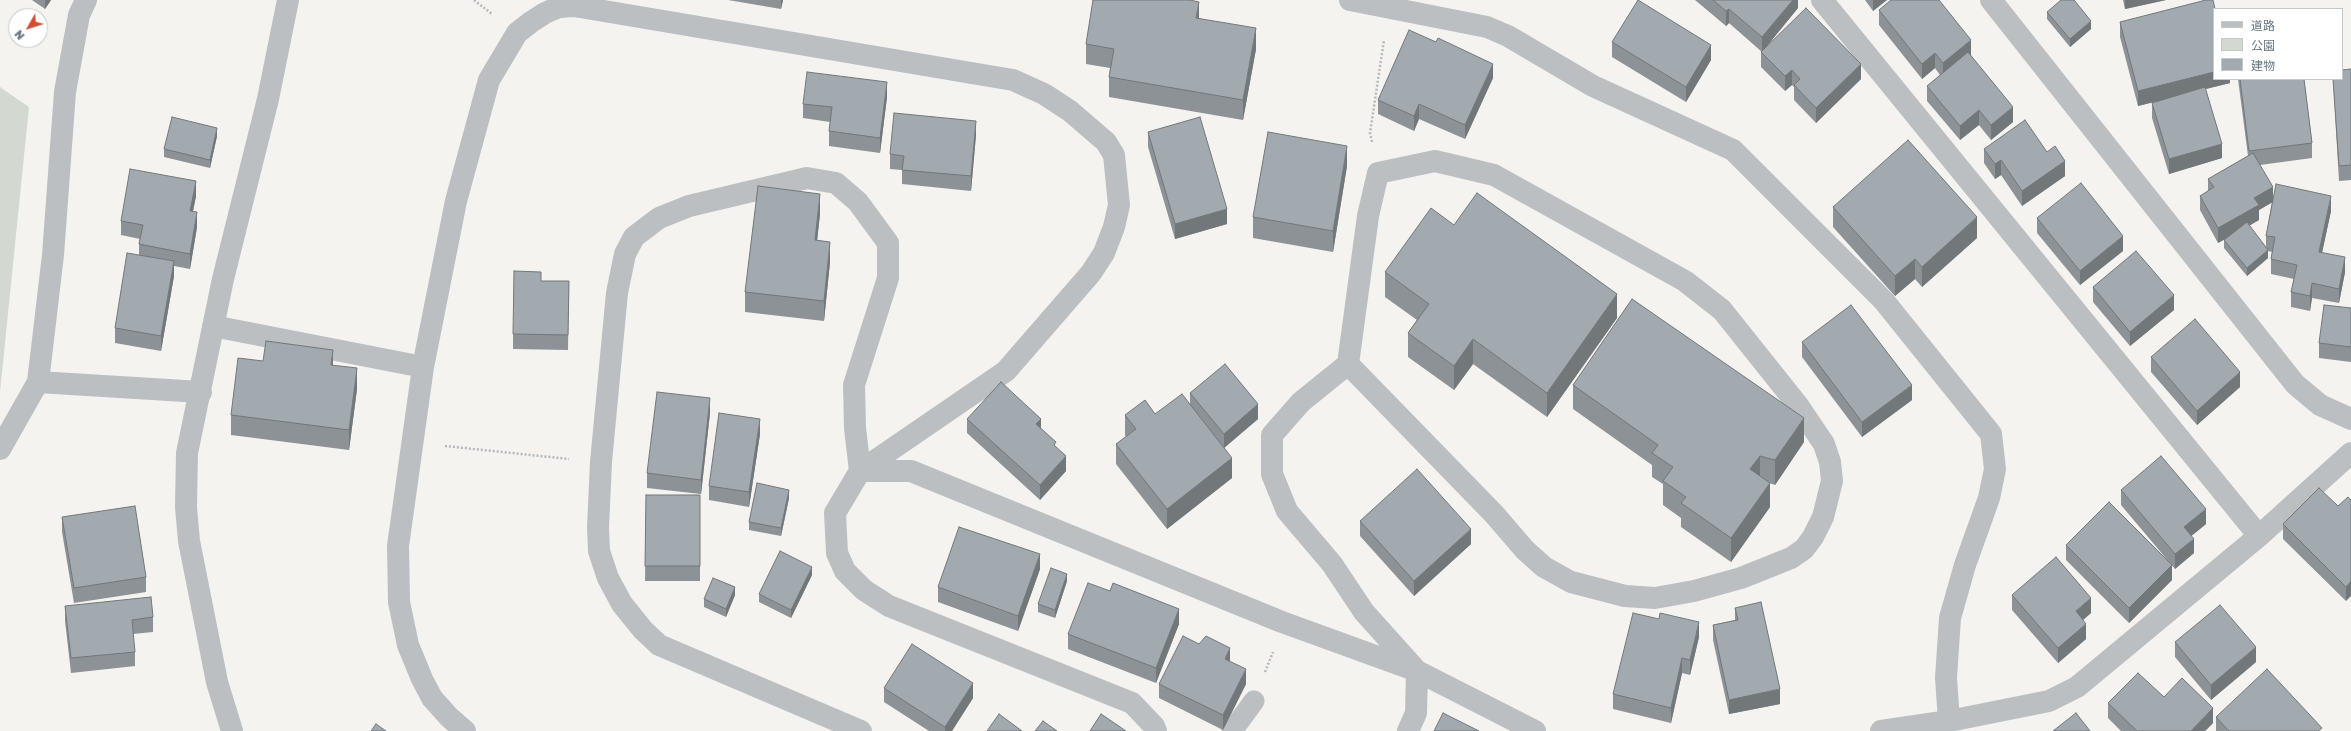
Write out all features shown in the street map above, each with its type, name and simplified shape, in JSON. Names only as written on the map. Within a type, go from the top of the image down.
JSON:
[{"type":"street","points":[[0,449],[38,382],[53,255],[65,92],[79,15],[86,0]]},
{"type":"street","points":[[232,731],[217,682],[189,541],[186,508],[187,453],[201,392],[213,326],[268,99],[288,0]]},
{"type":"street","points":[[1350,0],[1486,27],[1508,36],[1594,86],[1734,150],[1884,301],[1991,434],[1995,469],[1989,498],[1965,565],[1950,618],[1946,678],[1949,721]]},
{"type":"street","points":[[1822,0],[2259,536]]},
{"type":"street","points":[[1991,0],[2295,384],[2320,405],[2351,418]]},
{"type":"street","points":[[465,731],[449,717],[432,698],[422,679],[408,645],[400,602],[398,546],[423,367],[456,201],[489,80],[517,33],[545,13],[559,7],[574,6],[1013,80],[1044,94],[1070,111],[1091,127],[1106,142],[1114,155],[1119,205],[1114,227],[1104,253],[1091,273],[1006,371],[860,471],[834,513],[837,554],[845,571],[864,590],[889,606],[1132,703],[1154,726],[1156,731]]},
{"type":"street","points":[[1348,364],[1494,514],[1525,550],[1544,567],[1571,582],[1625,596],[1655,598],[1694,591],[1740,578],[1791,558],[1804,549],[1813,537],[1823,517],[1832,481],[1830,462],[1824,444],[1797,404],[1722,310],[1685,280],[1494,175],[1435,161],[1378,173],[1368,216],[1348,364],[1301,402],[1272,435],[1272,474],[1287,511],[1332,564],[1364,612],[1417,671],[1416,714],[1408,731]]},
{"type":"street","points":[[860,471],[855,428],[854,385],[888,278],[888,243],[858,202],[836,183],[807,178],[689,206],[659,218],[634,237],[625,254],[617,292],[601,462],[598,527],[600,551],[608,578],[622,604],[643,630],[660,645],[861,731]]},
{"type":"street","points":[[213,326],[423,367]]},
{"type":"street","points":[[38,382],[201,392]]},
{"type":"street","points":[[1881,731],[1949,721],[2049,701],[2077,687],[2259,536],[2351,453]]},
{"type":"street","points":[[860,471],[911,470],[1282,622],[1417,671],[1535,731]]},
{"type":"lane","points":[[1232,731],[1254,701]]},
{"type":"path","points":[[1370,133],[1389,8]]},
{"type":"path","points":[[412,443],[601,462]]},
{"type":"path","points":[[1254,701],[1282,622]]},
{"type":"green space","points":[[0,87],[29,107],[0,392]]},
{"type":"building","points":[[1093,0],[1190,0],[1199,2],[1196,18],[1256,28],[1243,100],[1109,77],[1114,49],[1086,44]]},
{"type":"building","points":[[1638,0],[1711,45],[1686,87],[1612,42]]},
{"type":"building","points":[[1713,0],[1793,0],[1762,37],[1729,9],[1726,11]]},
{"type":"building","points":[[1891,0],[1939,0],[1971,40],[1943,63],[1935,53],[1922,64],[1879,10]]},
{"type":"building","points":[[2061,0],[2074,0],[2091,21],[2070,39],[2047,12]]},
{"type":"building","points":[[2206,0],[2213,0],[2215,8],[2213,8],[2213,72],[2138,91],[2120,22]]},
{"type":"building","points":[[1806,8],[1861,64],[1816,108],[1794,85],[1800,79],[1792,70],[1785,76],[1761,52]]},
{"type":"building","points":[[1409,30],[1436,42],[1438,38],[1493,64],[1465,125],[1419,104],[1414,116],[1378,100]]},
{"type":"building","points":[[1968,52],[2013,107],[1991,125],[1979,110],[1960,126],[1927,86]]},
{"type":"building","points":[[2351,69],[2351,165],[2339,166],[2333,80],[2343,80],[2343,70]]},
{"type":"building","points":[[807,72],[887,82],[880,138],[829,131],[832,107],[803,104]]},
{"type":"building","points":[[2240,80],[2304,80],[2312,143],[2249,151]]},
{"type":"building","points":[[2205,87],[2222,144],[2169,159],[2152,103]]},
{"type":"building","points":[[894,113],[976,121],[971,176],[902,170],[904,156],[890,154]]},
{"type":"building","points":[[172,117],[217,128],[210,160],[164,149]]},
{"type":"building","points":[[1200,117],[1227,209],[1175,224],[1148,132]]},
{"type":"building","points":[[2025,120],[2047,152],[2055,146],[2065,161],[2022,191],[2001,160],[1995,164],[1984,149]]},
{"type":"building","points":[[1268,132],[1347,146],[1333,231],[1253,217]]},
{"type":"building","points":[[1908,140],[1977,217],[1922,267],[1915,259],[1895,276],[1833,207]]},
{"type":"building","points":[[2253,153],[2273,187],[2254,198],[2259,205],[2218,228],[2200,196],[2214,187],[2208,179]]},
{"type":"building","points":[[130,169],[196,181],[190,211],[197,212],[190,254],[139,244],[143,225],[121,221]]},
{"type":"building","points":[[2081,183],[2123,236],[2080,271],[2037,218]]},
{"type":"building","points":[[2276,184],[2331,196],[2319,252],[2345,257],[2339,289],[2312,283],[2310,296],[2291,292],[2297,265],[2271,259],[2275,237],[2266,236]]},
{"type":"building","points":[[758,186],[820,194],[815,240],[830,242],[824,301],[745,292]]},
{"type":"building","points":[[1477,193],[1617,294],[1547,393],[1473,339],[1454,366],[1408,333],[1429,304],[1385,272],[1431,208],[1454,225]]},
{"type":"building","points":[[2247,222],[2268,250],[2247,268],[2224,240]]},
{"type":"building","points":[[2136,251],[2174,295],[2130,332],[2093,287]]},
{"type":"building","points":[[127,253],[174,261],[161,336],[115,328]]},
{"type":"building","points":[[514,271],[541,272],[541,281],[569,281],[568,335],[513,334]]},
{"type":"building","points":[[1632,299],[1804,418],[1775,460],[1760,456],[1750,469],[1770,483],[1731,538],[1681,503],[1686,497],[1663,481],[1673,467],[1652,453],[1658,445],[1573,385]]},
{"type":"building","points":[[1851,305],[1912,385],[1862,422],[1802,342]]},
{"type":"building","points":[[2324,305],[2351,308],[2351,347],[2319,343]]},
{"type":"building","points":[[2195,319],[2240,372],[2197,411],[2151,357]]},
{"type":"building","points":[[266,341],[333,350],[331,365],[357,368],[349,430],[231,415],[238,358],[263,361]]},
{"type":"building","points":[[1225,364],[1258,404],[1224,434],[1190,393]]},
{"type":"building","points":[[1001,382],[1041,419],[1036,424],[1056,442],[1054,445],[1066,456],[1040,485],[967,419]]},
{"type":"building","points":[[657,392],[710,398],[701,480],[647,473]]},
{"type":"building","points":[[1182,394],[1232,458],[1167,509],[1116,444],[1136,429],[1125,415],[1145,400],[1155,414]]},
{"type":"building","points":[[719,413],[760,419],[749,492],[709,486]]},
{"type":"building","points":[[2161,456],[2206,509],[2184,527],[2194,539],[2175,554],[2121,490]]},
{"type":"building","points":[[1417,469],[1471,529],[1414,581],[1360,521]]},
{"type":"building","points":[[757,483],[789,490],[781,528],[749,522]]},
{"type":"building","points":[[2319,488],[2338,506],[2348,497],[2351,500],[2351,581],[2346,587],[2283,524]]},
{"type":"building","points":[[646,495],[700,495],[700,566],[645,566]]},
{"type":"building","points":[[2109,502],[2172,565],[2129,608],[2066,545]]},
{"type":"building","points":[[135,506],[146,577],[74,588],[62,517]]},
{"type":"building","points":[[959,527],[1040,554],[1018,616],[938,587]]},
{"type":"building","points":[[780,551],[812,567],[791,610],[759,594]]},
{"type":"building","points":[[2056,557],[2091,598],[2076,611],[2086,624],[2058,648],[2012,595]]},
{"type":"building","points":[[1051,568],[1067,574],[1055,610],[1038,604]]},
{"type":"building","points":[[713,578],[735,587],[726,609],[704,599]]},
{"type":"building","points":[[1088,583],[1110,591],[1113,583],[1179,609],[1156,668],[1068,634]]},
{"type":"building","points":[[151,597],[153,617],[132,620],[135,652],[71,658],[65,606]]},
{"type":"building","points":[[1761,602],[1780,689],[1729,700],[1713,625],[1738,620],[1735,608]]},
{"type":"building","points":[[2220,605],[2256,647],[2211,685],[2175,642]]},
{"type":"building","points":[[1633,613],[1659,619],[1660,613],[1699,622],[1690,660],[1682,658],[1671,708],[1613,694]]},
{"type":"building","points":[[1183,636],[1199,644],[1206,636],[1230,648],[1225,659],[1246,669],[1223,715],[1159,684]]},
{"type":"building","points":[[912,644],[973,683],[945,727],[884,688]]},
{"type":"building","points":[[2267,669],[2322,728],[2318,731],[2229,731],[2216,717]]},
{"type":"building","points":[[2138,673],[2164,697],[2182,678],[2213,708],[2191,731],[2137,731],[2108,703]]},
{"type":"building","points":[[1443,713],[1479,731],[1434,731]]},
{"type":"building","points":[[2076,713],[2090,731],[2053,731]]},
{"type":"building","points":[[999,714],[1022,731],[987,731]]},
{"type":"building","points":[[1101,714],[1126,731],[1090,731]]},
{"type":"building","points":[[1043,721],[1057,731],[1035,731]]},
{"type":"building","points":[[376,724],[386,731],[371,731]]}]
